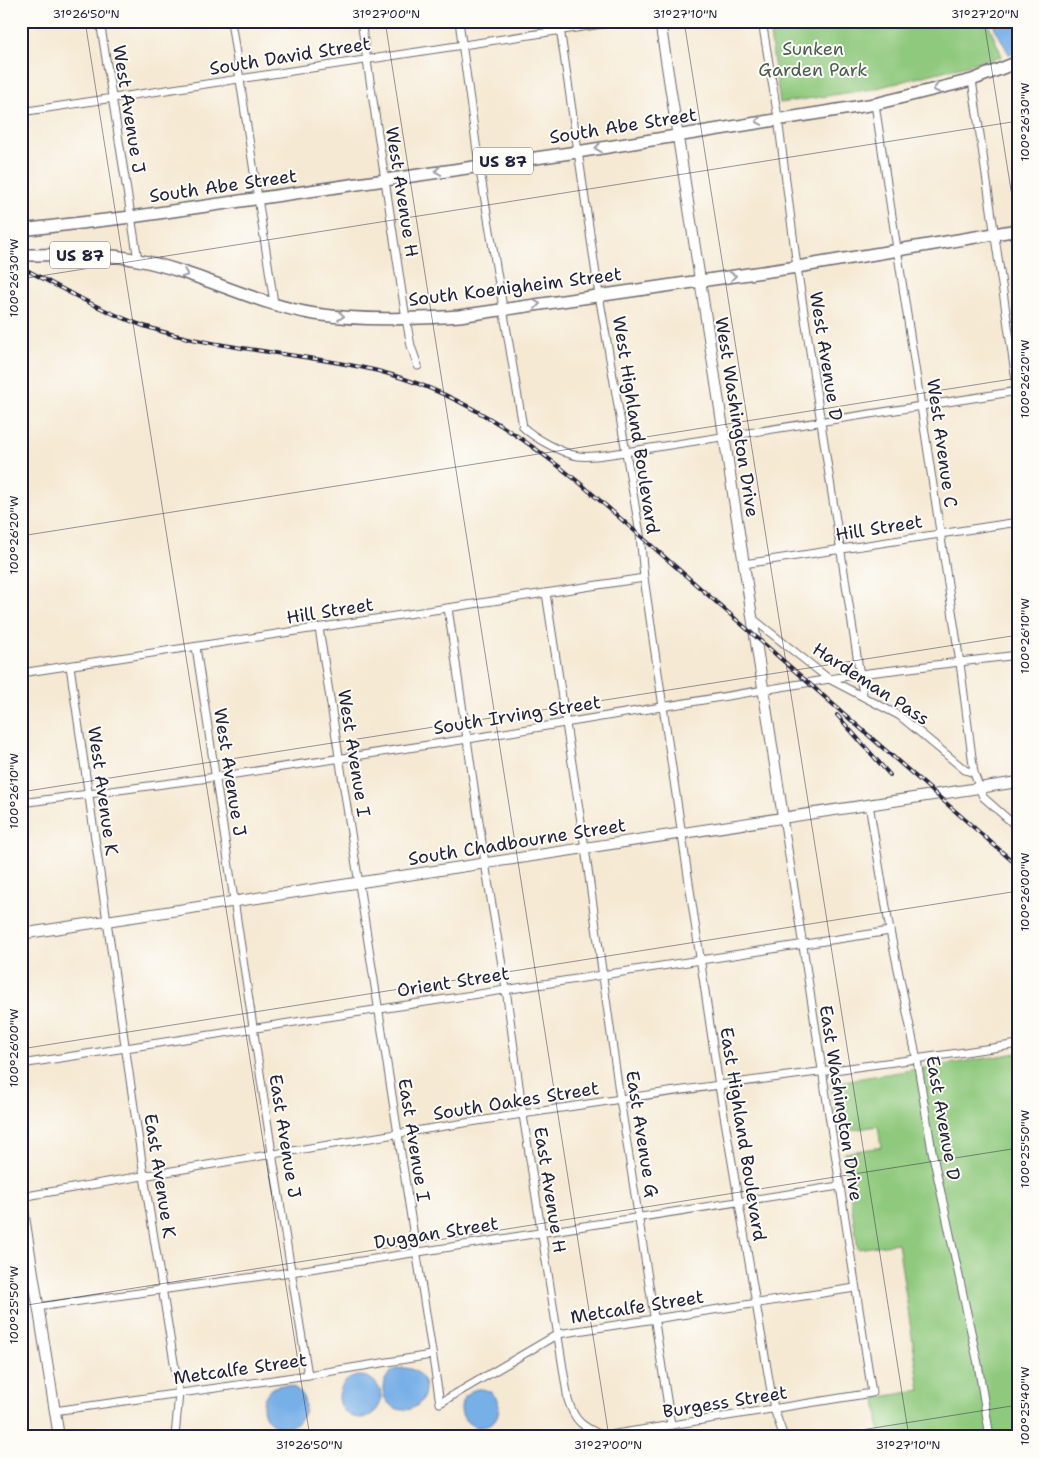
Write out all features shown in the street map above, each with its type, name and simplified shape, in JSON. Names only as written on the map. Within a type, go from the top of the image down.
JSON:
[{"type":"main road","name":"West Washington Drive","points":[[660,21],[783,818]]},
{"type":"main road","name":"South Abe Street","points":[[21,230],[131,217],[578,152],[778,118],[875,104],[977,78],[1018,62]]},
{"type":"main road","name":"South Koenigheim Street","points":[[21,255],[80,255],[138,260],[182,272],[239,294],[314,314],[406,319],[459,316],[797,267],[1018,230]]},
{"type":"main road","name":"South Chadbourne Street","points":[[21,934],[1018,782]]},
{"type":"main road","points":[[21,1198],[59,1437]]},
{"type":"street","name":"West Avenue J","points":[[100,21],[138,260]]},
{"type":"street","points":[[231,21],[274,303]]},
{"type":"street","name":"West Avenue H","points":[[360,21],[406,319],[411,346],[418,366]]},
{"type":"street","points":[[459,21],[479,165],[524,427],[529,433],[569,454],[580,457],[624,452],[724,435],[1018,392],[977,78]]},
{"type":"street","name":"West Highland Boulevard","points":[[560,21],[599,295],[624,452],[640,534],[644,578],[682,833]]},
{"type":"street","name":"South David Street","points":[[21,112],[622,21]]},
{"type":"street","name":"West Avenue D","points":[[762,21],[778,118],[797,267],[863,695]]},
{"type":"street","name":"West Avenue C","points":[[875,104],[922,405],[939,534],[960,663],[974,773],[978,787]]},
{"type":"street","name":"Hill Street","points":[[744,564],[1018,522]]},
{"type":"street","name":"Hill Street","points":[[21,673],[644,578]]},
{"type":"street","name":"East Avenue G","points":[[546,593],[585,848],[620,1099],[640,1217],[671,1425]]},
{"type":"street","points":[[448,608],[485,863]]},
{"type":"street","name":"Hardeman Pass","points":[[752,618],[829,679],[863,695],[900,716],[965,770],[974,773]]},
{"type":"street","name":"West Avenue I","points":[[320,628],[358,882]]},
{"type":"street","name":"West Avenue J","points":[[196,647],[235,901]]},
{"type":"street","name":"South Irving Street","points":[[21,803],[340,758],[860,674],[1018,655]]},
{"type":"street","name":"West Avenue K","points":[[70,666],[106,921]]},
{"type":"street","points":[[978,787],[983,797],[1018,828]]},
{"type":"street","name":"East Avenue D","points":[[869,804],[890,930],[917,1060],[932,1151],[978,1364],[990,1437]]},
{"type":"street","name":"East Washington Drive","points":[[783,818],[872,1393]]},
{"type":"street","name":"East Highland Boulevard","points":[[682,833],[719,1086],[740,1202],[755,1303],[774,1409],[784,1437]]},
{"type":"street","name":"East Avenue H","points":[[485,863],[506,989],[523,1115],[568,1400],[573,1416],[585,1427]]},
{"type":"street","name":"East Avenue I","points":[[358,882],[380,1009],[397,1135],[440,1403]]},
{"type":"street","name":"East Avenue J","points":[[235,901],[272,1153],[308,1375]]},
{"type":"street","name":"East Avenue K","points":[[106,921],[179,1393],[175,1437]]},
{"type":"street","name":"Orient Street","points":[[21,1064],[890,930]]},
{"type":"street","name":"South Oakes Street","points":[[21,1198],[272,1153],[620,1099],[768,1078],[917,1060],[1018,1044]]},
{"type":"street","name":"Duggan Street","points":[[37,1307],[163,1288],[291,1272],[416,1250],[839,1186]]},
{"type":"street","name":"Metcalfe Street","points":[[440,1403],[558,1334],[855,1288]]},
{"type":"street","name":"Metcalfe Street","points":[[54,1411],[308,1375],[431,1355]]},
{"type":"street","name":"Burgess Street","points":[[585,1427],[603,1436],[872,1393]]},
{"type":"green space","name":"Sunken Garden Park","points":[[768,21],[987,21],[1002,56],[873,89],[780,103]]},
{"type":"green space","points":[[1018,1053],[1018,1437],[880,1437],[876,1398],[920,1390],[898,1243],[858,1249],[844,1153],[881,1147],[878,1126],[840,1132],[830,1083]]},
{"type":"water","points":[[991,21],[1018,21],[1018,51],[1009,54]]},
{"type":"water","points":[[408,1368],[416,1371],[422,1377],[425,1389],[422,1401],[416,1407],[400,1410],[392,1407],[386,1401],[383,1385],[386,1377],[392,1371]]},
{"type":"water","points":[[364,1376],[372,1379],[378,1385],[381,1397],[378,1409],[372,1415],[356,1418],[348,1415],[342,1409],[339,1393],[342,1385],[348,1379]]},
{"type":"water","points":[[288,1385],[296,1388],[302,1394],[305,1406],[302,1418],[296,1424],[280,1427],[272,1424],[266,1418],[263,1402],[266,1394],[272,1388]]},
{"type":"water","points":[[480,1389],[493,1395],[499,1408],[493,1421],[480,1427],[467,1421],[461,1408],[467,1395]]},
{"type":"water","points":[[477,1429],[484,1432],[488,1437],[467,1437],[470,1432]]},
{"type":"railway","points":[[21,267],[97,306],[144,326],[201,341],[320,359],[378,371],[434,390],[486,416],[535,448],[581,484],[1018,866]]},
{"type":"railway","points":[[837,715],[890,775]]}]
